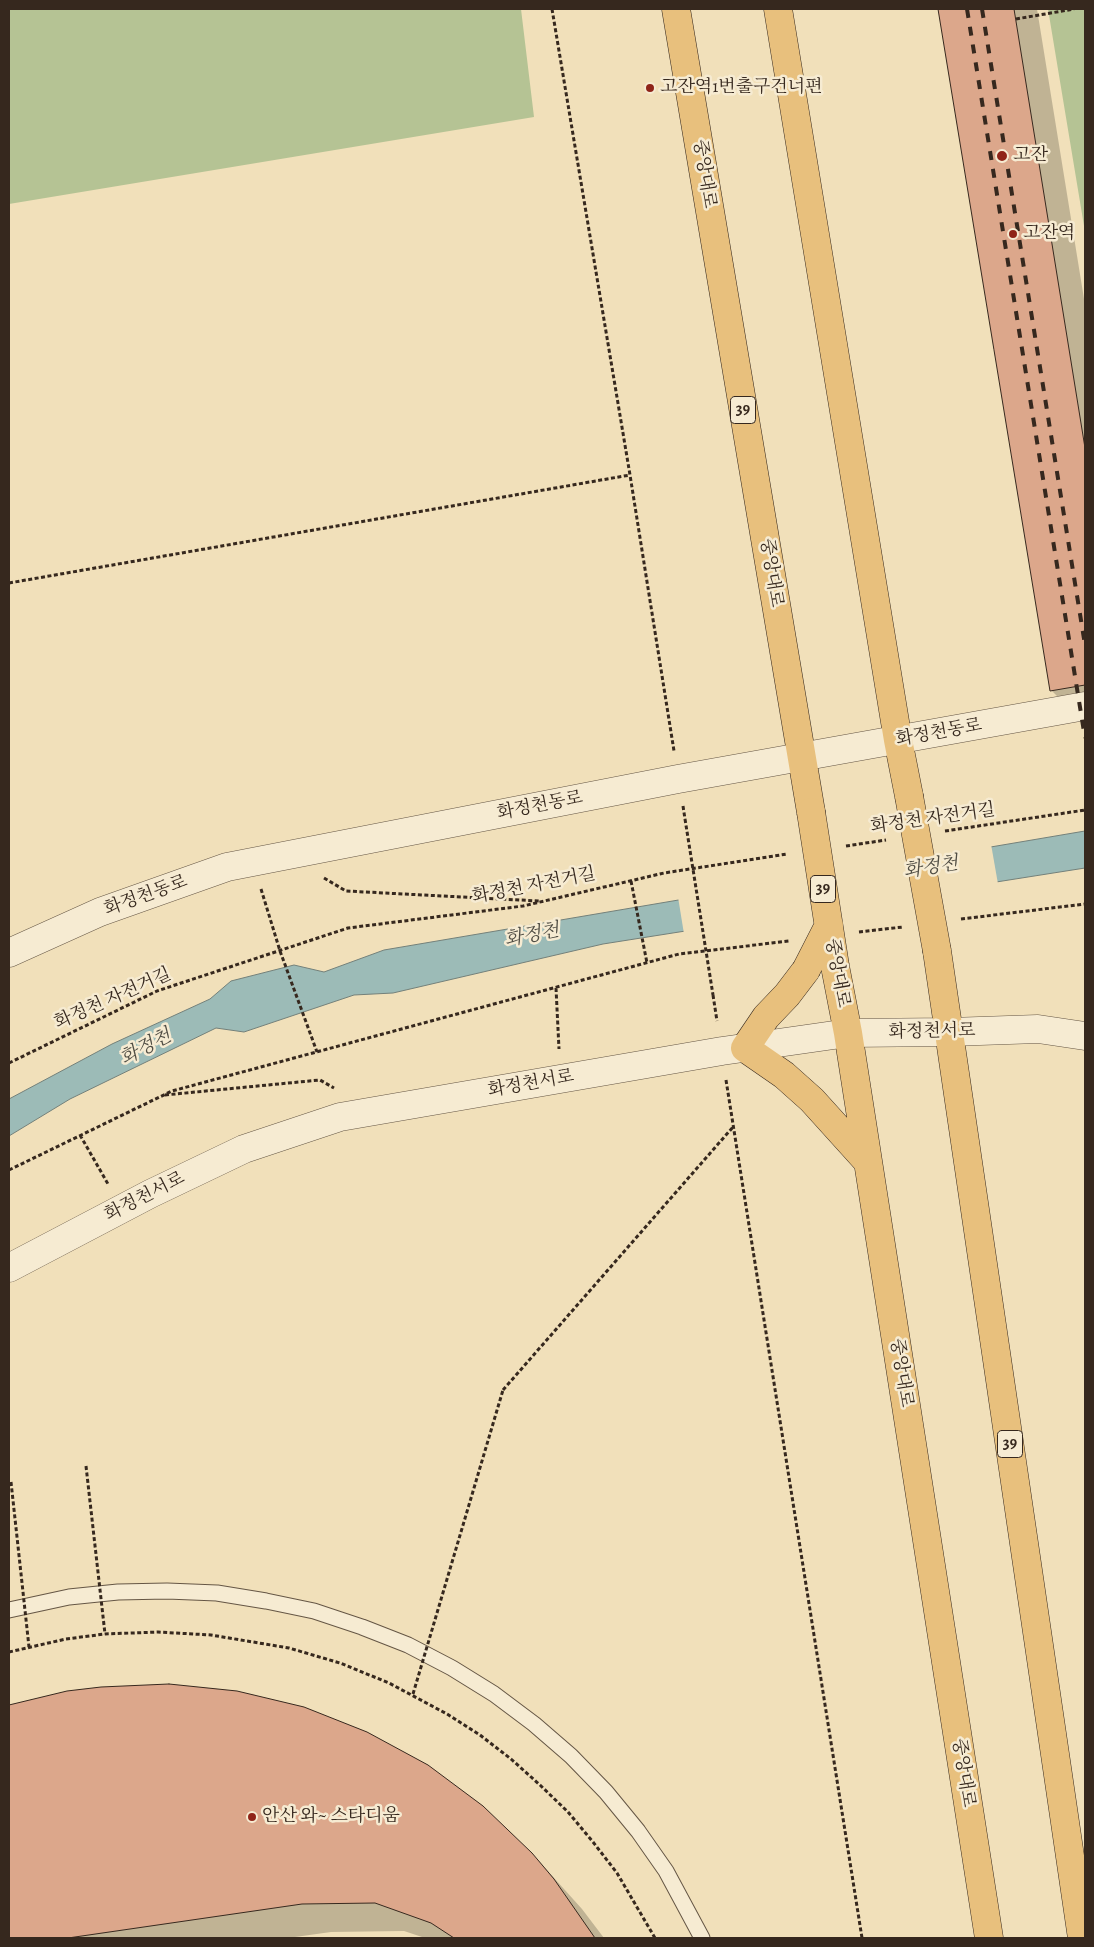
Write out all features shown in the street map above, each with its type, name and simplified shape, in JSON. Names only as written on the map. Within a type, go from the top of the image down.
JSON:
[{"type":"main road","name":"중앙대로","points":[[676,9],[811,812],[835,966],[848,1033],[989,1938]]},
{"type":"main road","name":"39","points":[[778,9],[898,740],[950,1032],[1082,1938]]},
{"type":"main road","points":[[829,925],[806,970],[787,995],[733,1050],[784,1075],[812,1100],[868,1162]]},
{"type":"street","name":"화정천동로","points":[[9,953],[100,912],[227,867],[678,778],[1085,706]]},
{"type":"street","name":"화정천서로","points":[[9,1268],[122,1209],[244,1149],[340,1117],[733,1050],[848,1033],[1038,1029],[1085,1036]]},
{"type":"lane","points":[[9,1610],[68,1597],[118,1592],[217,1593],[266,1601],[314,1612],[362,1627],[408,1645],[452,1668],[494,1694],[572,1756],[606,1792],[638,1831],[666,1872],[702,1938]]},
{"type":"path","points":[[552,9],[630,475],[713,995],[733,1050],[734,1127],[862,1938]]},
{"type":"path","points":[[1016,20],[1074,9]]},
{"type":"path","points":[[9,583],[630,475]]},
{"type":"path","name":"화정천 자전거길","points":[[938,832],[1085,810]]},
{"type":"path","name":"화정천 자전거길","points":[[841,846],[890,839]]},
{"type":"path","name":"화정천 자전거길","points":[[9,1063],[157,991],[348,928],[523,906],[664,873],[792,854]]},
{"type":"path","points":[[286,856],[346,891],[544,901]]},
{"type":"path","points":[[253,862],[280,950],[317,1052]]},
{"type":"path","points":[[632,881],[647,963]]},
{"type":"path","points":[[956,920],[1085,904]]},
{"type":"path","points":[[857,932],[907,926]]},
{"type":"path","points":[[9,1170],[172,1091],[679,954],[798,940]]},
{"type":"path","points":[[556,988],[561,1079]]},
{"type":"path","points":[[162,1095],[320,1080],[335,1089]]},
{"type":"path","points":[[413,1694],[503,1390],[734,1127]]},
{"type":"path","points":[[80,1135],[122,1209]]},
{"type":"path","points":[[86,1466],[105,1634]]},
{"type":"path","points":[[11,1482],[29,1647]]},
{"type":"path","points":[[9,1652],[105,1634],[211,1634],[263,1642],[340,1663],[413,1694],[480,1735],[511,1759],[554,1799],[593,1842],[617,1873],[655,1938]]},
{"type":"green space","points":[[9,9],[521,9],[534,117],[9,204]]},
{"type":"green space","points":[[1048,9],[1085,9],[1085,232]]},
{"type":"water","name":"화정천","points":[[1085,831],[1085,868],[603,944],[393,993],[354,995],[244,1032],[216,1028],[70,1099],[9,1136],[9,1099],[112,1044],[210,999],[231,981],[294,965],[324,972],[384,950]]},
{"type":"pier","points":[[991,844],[998,884],[684,934],[678,897]]},
{"type":"building","name":"고잔역","points":[[938,9],[1014,9],[1085,448],[1085,685],[1050,691]]},
{"type":"building","name":"안산 와~ 스타디움","points":[[169,1684],[237,1691],[304,1707],[367,1732],[428,1765],[483,1806],[532,1853],[554,1879],[595,1938],[454,1938],[431,1923],[375,1903],[302,1904],[68,1938],[9,1938],[9,1705],[67,1691],[101,1687]]},
{"type":"railway","points":[[967,9],[1085,738]]},
{"type":"railway","points":[[982,9],[1085,645]]},
{"type":"place","name":"고잔역1번출구건너편","points":[[650,88]]},
{"type":"place","name":"고잔","points":[[1002,156]]},
{"type":"place","name":"고잔역","points":[[1013,234]]},
{"type":"place","name":"안산 와~ 스타디움","points":[[252,1817]]}]
